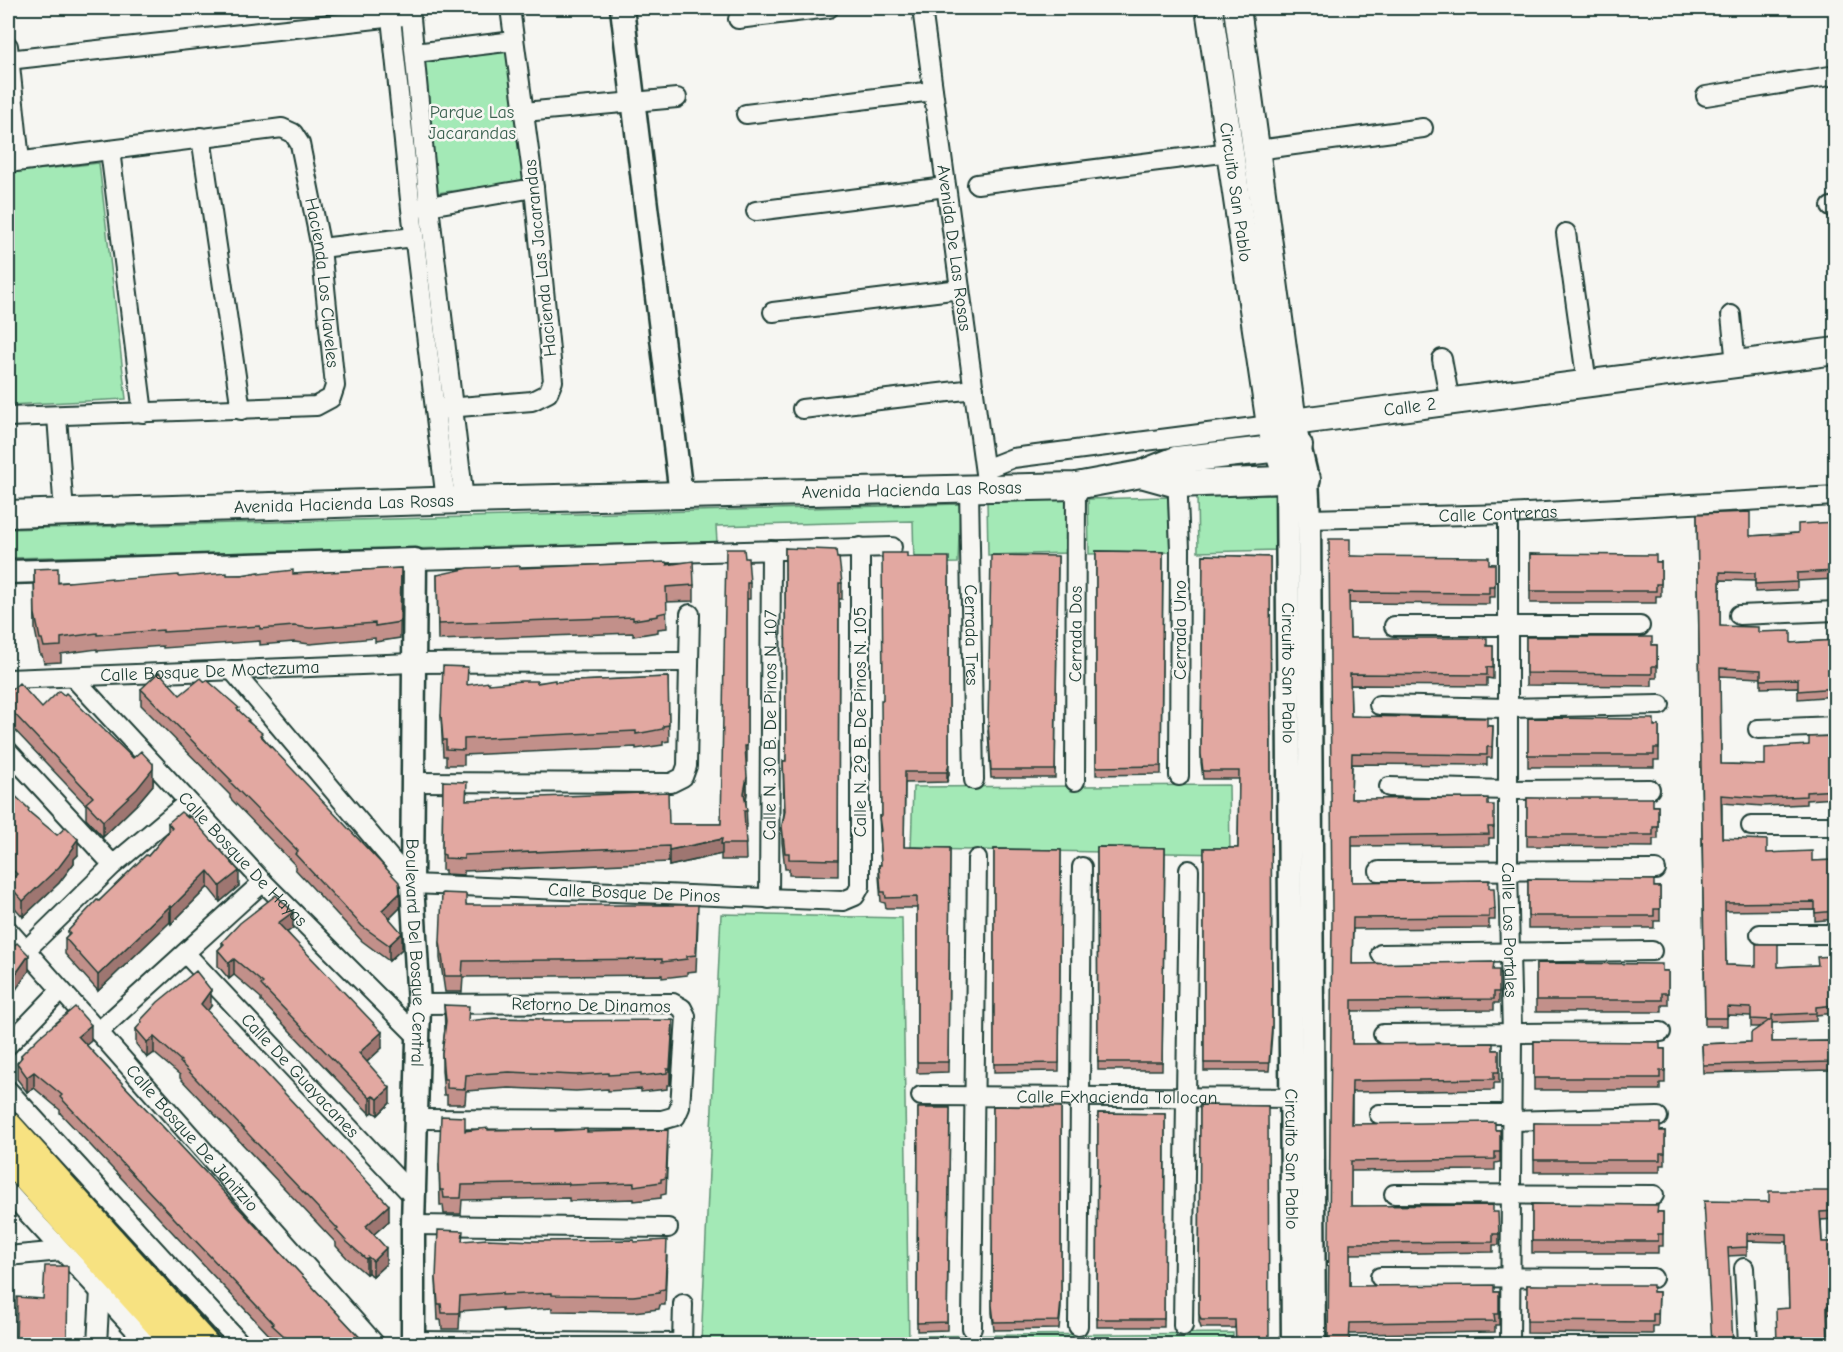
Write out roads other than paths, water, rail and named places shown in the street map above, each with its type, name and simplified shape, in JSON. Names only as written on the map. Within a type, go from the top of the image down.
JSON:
[{"type":"main road","name":"Circuito San Pablo","points":[[1209,8],[1230,152],[1285,435],[1297,479]]},
{"type":"main road","name":"Circuito San Pablo","points":[[1237,8],[1257,150],[1285,435]]},
{"type":"main road","name":"Calle 2","points":[[1285,435],[1450,402],[1836,351]]},
{"type":"main road","name":"Avenida Hacienda Las Rosas","points":[[1177,472],[1285,435]]},
{"type":"main road","name":"Avenida Hacienda Las Rosas","points":[[8,514],[681,495],[980,482],[1076,486],[1141,474],[1177,472],[1297,479]]},
{"type":"main road","points":[[8,1126],[204,1344]]},
{"type":"main road","points":[[8,1157],[177,1344]]},
{"type":"street","name":"Hacienda Las Jacarandas","points":[[444,408],[532,401],[548,393],[553,381],[534,188],[510,8]]},
{"type":"street","points":[[622,8],[681,495]]},
{"type":"street","points":[[738,19],[829,8]]},
{"type":"street","name":"Avenida De Las Rosas","points":[[922,8],[974,388],[980,482]]},
{"type":"street","points":[[14,162],[8,55],[410,11],[415,53],[420,208],[414,237],[444,408]]},
{"type":"street","points":[[391,12],[420,208],[455,500]]},
{"type":"street","points":[[415,53],[514,41]]},
{"type":"street","points":[[1706,96],[1836,75]]},
{"type":"street","points":[[746,114],[933,91]]},
{"type":"street","points":[[524,112],[677,98]]},
{"type":"street","name":"Hacienda Los Claveles","points":[[8,417],[316,406],[331,398],[335,386],[321,248],[300,144],[293,133],[282,128],[14,162]]},
{"type":"street","points":[[1257,150],[1424,128]]},
{"type":"street","points":[[201,137],[241,410]]},
{"type":"street","points":[[110,150],[143,413]]},
{"type":"street","points":[[977,184],[1230,152]]},
{"type":"street","points":[[756,211],[946,187]]},
{"type":"street","name":"Hacienda Las Jacarandas","points":[[420,208],[534,188]]},
{"type":"street","points":[[1566,234],[1587,384]]},
{"type":"street","points":[[321,248],[414,237]]},
{"type":"street","points":[[773,312],[960,289]]},
{"type":"street","points":[[1731,315],[1736,364]]},
{"type":"street","points":[[1442,360],[1450,402]]},
{"type":"street","points":[[802,409],[974,388]]},
{"type":"street","points":[[57,416],[64,513]]},
{"type":"street","name":"Calle 2","points":[[980,482],[1013,458],[1285,435]]},
{"type":"street","name":"Cerrada Uno","points":[[1177,472],[1179,776]]},
{"type":"street","name":"Circuito San Pablo","points":[[1297,479],[1309,519],[1303,1098]]},
{"type":"street","name":"Circuito San Pablo","points":[[1293,1344],[1303,1226],[1297,479]]},
{"type":"street","name":"Cerrada Tres","points":[[974,780],[980,482]]},
{"type":"street","name":"Cerrada Dos","points":[[1075,781],[1076,486]]},
{"type":"street","name":"Calle Contreras","points":[[1309,519],[1508,514],[1836,496]]},
{"type":"street","name":"Calle Los Portales","points":[[1508,514],[1508,870],[1512,1034],[1510,1344]]},
{"type":"street","name":"Calle N. 29 B. De Pinos N. 105","points":[[855,896],[860,887],[860,547]]},
{"type":"street","points":[[8,572],[892,547]]},
{"type":"street","name":"Calle N. 30 B. De Pinos N. 107","points":[[769,899],[771,550]]},
{"type":"street","name":"Boulevard Del Bosque Central","points":[[413,1343],[412,1225],[418,1119],[419,1004],[412,884],[412,663],[415,560]]},
{"type":"street","points":[[1739,615],[1836,611]]},
{"type":"street","points":[[412,782],[670,783],[683,777],[687,766],[687,662],[690,614]]},
{"type":"street","points":[[1394,626],[1640,627]]},
{"type":"street","name":"Calle Bosque De Moctezuma","points":[[8,679],[412,663],[687,662]]},
{"type":"street","points":[[232,670],[412,884]]},
{"type":"street","name":"Calle Bosque De Hayas","points":[[73,677],[263,882],[418,1037]]},
{"type":"street","points":[[1379,705],[1507,708],[1660,705]]},
{"type":"street","points":[[1758,729],[1836,726]]},
{"type":"street","points":[[8,751],[113,865]]},
{"type":"street","points":[[1389,787],[1508,790],[1650,789]]},
{"type":"street","points":[[25,951],[113,865],[189,802]]},
{"type":"street","points":[[1752,826],[1836,826]]},
{"type":"street","points":[[972,1328],[976,859]]},
{"type":"street","points":[[1078,1326],[1082,867]]},
{"type":"street","points":[[1183,1326],[1190,870]]},
{"type":"street","points":[[1379,871],[1656,870]]},
{"type":"street","points":[[98,1032],[263,882]]},
{"type":"street","name":"Calle Bosque De Pinos","points":[[412,884],[769,899],[843,901],[855,896]]},
{"type":"street","name":"Calle Bosque De Janitzio","points":[[8,930],[375,1344]]},
{"type":"street","points":[[1760,934],[1836,934]]},
{"type":"street","points":[[1380,954],[1652,951]]},
{"type":"street","name":"Calle De Guayacanes","points":[[185,952],[415,1198]]},
{"type":"street","points":[[8,1045],[60,990]]},
{"type":"street","name":"Retorno De Dinamos","points":[[418,1119],[662,1120],[676,1116],[680,1107],[686,1016],[682,1008],[673,1003],[419,1004]]},
{"type":"street","points":[[1383,1034],[1661,1032]]},
{"type":"street","points":[[8,1090],[241,1344]]},
{"type":"street","name":"Calle Exhacienda Tollocan","points":[[921,1096],[1303,1098]]},
{"type":"street","points":[[1379,1114],[1512,1117],[1658,1116]]},
{"type":"street","points":[[8,1192],[148,1344]]},
{"type":"street","points":[[1394,1194],[1654,1195]]},
{"type":"street","points":[[412,1225],[668,1228]]},
{"type":"street","name":"Circuito San Pablo","points":[[1303,1226],[1314,1344]]},
{"type":"street","points":[[8,1256],[61,1251]]},
{"type":"street","points":[[1744,1268],[1748,1344]]},
{"type":"street","points":[[1380,1277],[1653,1278]]},
{"type":"street","points":[[97,1344],[100,1290]]},
{"type":"street","points":[[413,1343],[682,1344],[683,1304]]},
{"type":"park label","name":"Parque Las Jacarandas","points":[[472,122]]}]
